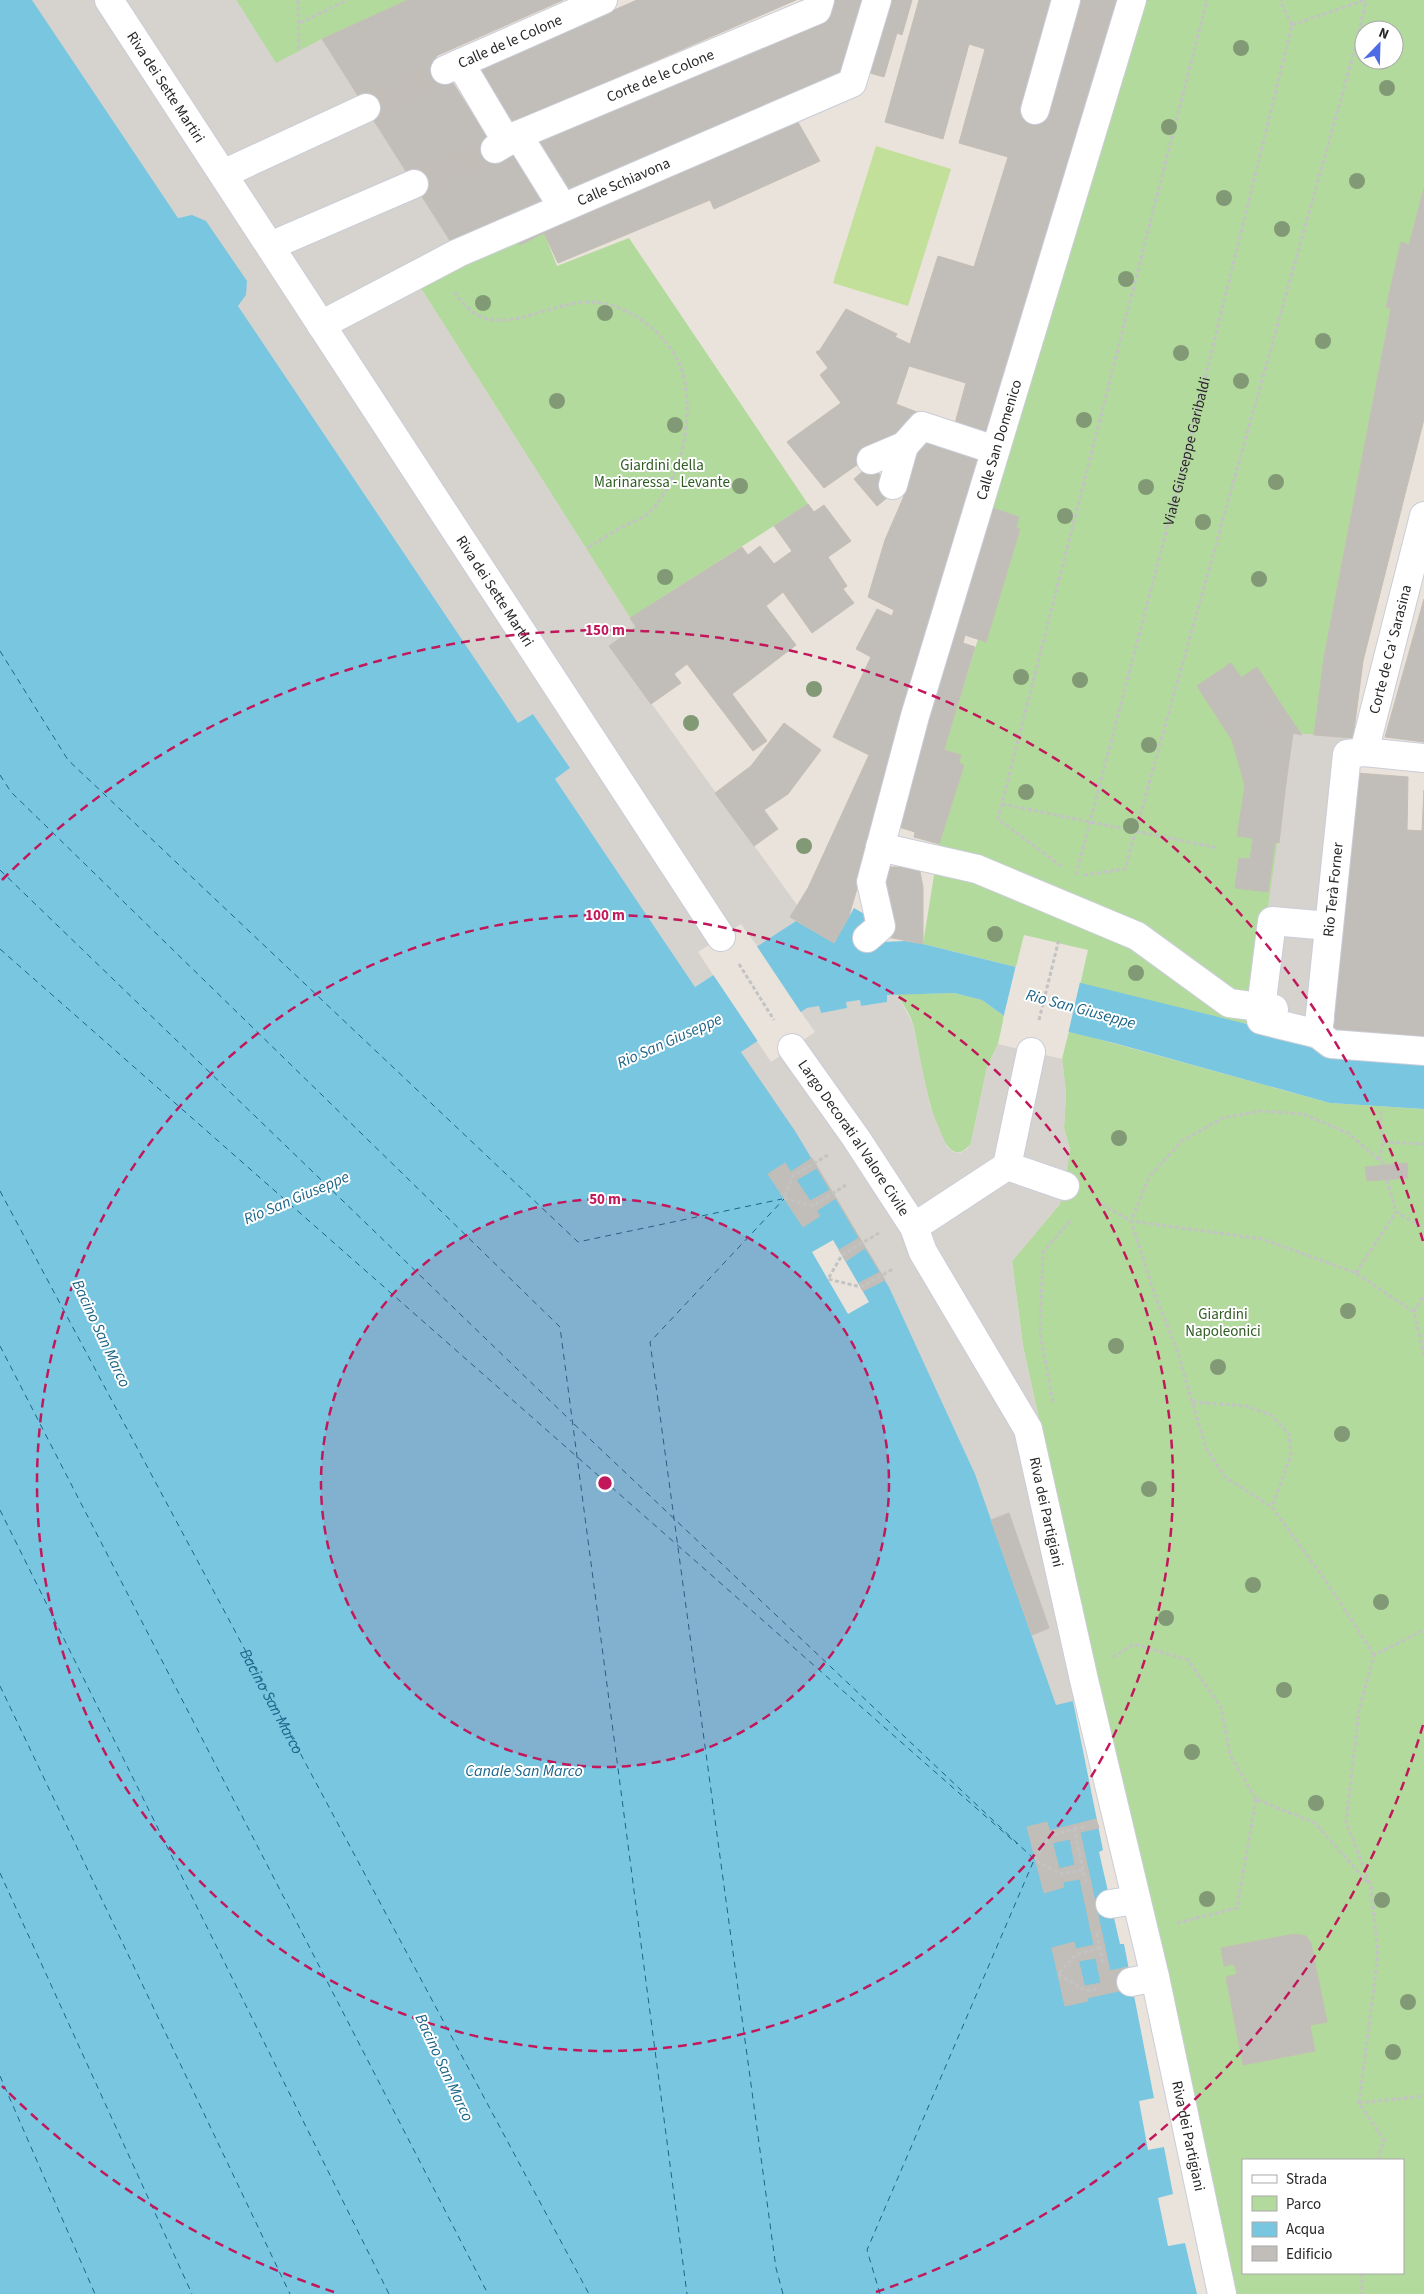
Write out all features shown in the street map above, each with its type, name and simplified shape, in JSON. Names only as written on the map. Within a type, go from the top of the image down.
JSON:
[{"type":"street","name":"Riva dei Sette Martiri","points":[[109,0],[721,937]]},
{"type":"street","name":"Calle de le Colone","points":[[507,142],[452,66],[603,0]]},
{"type":"street","name":"Corte de le Colone","points":[[507,142],[818,10],[820,0]]},
{"type":"street","name":"Calle Schiavona","points":[[321,325],[436,264],[562,206],[852,83],[877,0]]},
{"type":"street","name":"Calle San Domenico","points":[[864,908],[915,716],[1118,30],[1132,0]]},
{"type":"street","points":[[1035,110],[1066,11]]},
{"type":"street","points":[[223,174],[366,108]]},
{"type":"street","points":[[507,142],[562,206]]},
{"type":"street","points":[[270,246],[414,184]]},
{"type":"street","points":[[871,460],[904,446],[922,426],[995,450]]},
{"type":"street","points":[[893,485],[904,446]]},
{"type":"street","name":"Corte de Ca' Sarasina","points":[[1360,754],[1424,516]]},
{"type":"street","name":"Rio Terà Forner","points":[[1323,1030],[1329,926],[1347,754],[1360,754]]},
{"type":"street","points":[[1360,754],[1424,758]]},
{"type":"street","points":[[880,847],[977,869],[1137,936],[1229,1003],[1267,1011],[1323,1030],[1424,1051]]},
{"type":"street","name":"Calle San Domenico","points":[[868,938],[881,926],[871,882]]},
{"type":"street","points":[[1267,1011],[1272,921],[1329,926]]},
{"type":"street","name":"Largo Decorati al Valore Civile","points":[[792,1048],[856,1138],[914,1227]]},
{"type":"street","points":[[914,1227],[1007,1166],[1031,1052]]},
{"type":"street","points":[[1007,1166],[1065,1186]]},
{"type":"street","name":"Riva dei Partigiani","points":[[914,1227],[923,1252],[1028,1429],[1084,1680],[1108,1822],[1112,1904],[1144,1932],[1131,1982],[1222,2294]]},
{"type":"path","points":[[298,0],[300,23],[299,51]]},
{"type":"path","points":[[300,23],[347,0]]},
{"type":"path","points":[[1207,0],[998,819],[1076,876],[1125,869],[1356,45],[1366,0]]},
{"type":"path","points":[[1280,0],[1292,25],[1366,0]]},
{"type":"path","name":"Viale Giuseppe Garibaldi","points":[[1076,876],[1185,460],[1292,25]]},
{"type":"path","points":[[436,264],[461,303],[490,320],[508,320],[553,307],[590,302],[615,306],[634,314],[654,330],[673,354],[684,376],[687,410],[684,447],[674,477],[647,514],[586,549]]},
{"type":"path","points":[[1002,804],[1218,848]]},
{"type":"path","points":[[1031,1052],[1058,943]]},
{"type":"path","points":[[745,974],[765,1006]]},
{"type":"path","points":[[1378,2159],[1384,2140],[1358,2103],[1378,1955],[1370,1886],[1346,1822],[1359,1710],[1374,1655],[1332,1590],[1272,1508],[1225,1477],[1206,1448],[1193,1402],[1131,1221],[1150,1177],[1182,1141],[1223,1118],[1261,1111],[1303,1114],[1348,1133],[1386,1166]]},
{"type":"path","points":[[1379,1160],[1383,1142],[1380,1111]]},
{"type":"path","points":[[1383,1142],[1423,1143]]},
{"type":"path","points":[[814,1163],[793,1176],[784,1198],[813,1206],[833,1193]]},
{"type":"path","points":[[1387,1180],[1396,1212],[1424,1228]]},
{"type":"path","points":[[1065,1186],[1131,1221],[1262,1239],[1356,1273],[1414,1312],[1424,1355]]},
{"type":"path","points":[[1356,1273],[1396,1212]]},
{"type":"path","points":[[1054,1411],[1040,1333],[1042,1252],[1072,1219]]},
{"type":"path","points":[[862,1243],[842,1255],[828,1279],[861,1287],[883,1275]]},
{"type":"path","points":[[1414,1312],[1424,1295]]},
{"type":"path","points":[[1193,1402],[1254,1409],[1271,1415],[1289,1434],[1291,1455],[1272,1508]]},
{"type":"path","points":[[1374,1655],[1424,1630]]},
{"type":"path","points":[[1106,1661],[1134,1644],[1188,1660],[1221,1707],[1230,1755],[1256,1799],[1315,1823],[1370,1886]]},
{"type":"path","points":[[1144,1932],[1237,1908],[1256,1799]]},
{"type":"path","points":[[1083,1870],[1060,1874],[1034,1860],[1050,1836],[1074,1829],[1083,1870],[1112,1904],[1100,1948],[1104,1968]]},
{"type":"path","points":[[1100,1948],[1077,1954],[1058,1974],[1086,1991],[1131,1982]]},
{"type":"path","points":[[1358,2103],[1424,2096]]},
{"type":"path","points":[[1362,2274],[1362,2294]]},
{"type":"green space","points":[[236,0],[408,0],[322,39],[276,64]]},
{"type":"green space","points":[[1141,0],[1424,0],[1424,188],[1409,245],[1401,243],[1386,307],[1391,308],[1324,657],[1314,735],[1294,733],[1251,1025],[1080,985],[1088,950],[1024,935],[1016,967],[923,944],[939,844],[964,765],[959,763],[961,755],[944,750],[978,639],[986,641],[1020,529],[1016,528],[1019,517],[987,506]]},
{"type":"green space","points":[[876,146],[951,169],[908,306],[833,283]]},
{"type":"green space","name":"Giardini della Marinaressa - Levante","points":[[544,233],[557,266],[629,238],[808,504],[630,618],[420,287],[516,235],[520,245]]},
{"type":"green space","points":[[954,993],[982,1000],[1004,1016],[998,1044],[987,1067],[971,1143],[959,1152],[948,1147],[939,1130],[931,1107],[913,1024],[897,994]]},
{"type":"green space","name":"Giardini Napoleonici","points":[[1069,1031],[1330,1103],[1424,1109],[1424,2294],[1231,2294],[1023,1346],[1012,1261],[1060,1204],[1070,1150],[1064,1128],[1066,1093],[1062,1059]]},
{"type":"shaded area","points":[[32,0],[236,0],[276,63],[322,39],[464,263],[420,287],[636,627],[610,646],[797,905],[790,917],[796,921],[758,947],[741,924],[698,952],[713,975],[695,987],[555,779],[570,768],[533,714],[518,723],[238,306],[246,295],[186,216],[178,218]]},
{"type":"shaded area","points":[[1293,733],[1353,738],[1356,755],[1330,1055],[1251,1025]]},
{"type":"shaded area","points":[[897,994],[913,1024],[930,1106],[947,1147],[953,1152],[960,1153],[967,1149],[971,1143],[987,1067],[998,1044],[1062,1059],[1066,1093],[1064,1128],[1070,1150],[1065,1186],[1060,1204],[1012,1261],[1023,1346],[1100,1694],[1056,1706],[975,1474],[889,1287],[829,1187],[741,1052],[757,1041],[771,1062],[815,1032],[801,1012],[807,1008],[819,1006],[821,1012],[846,1008],[845,1002],[860,1000],[861,1006],[887,1002],[886,995]]},
{"type":"water","name":"Canale San Marco","points":[[0,0],[32,0],[178,218],[192,215],[206,221],[247,281],[246,295],[238,306],[518,723],[533,714],[570,768],[555,779],[695,987],[796,921],[834,943],[854,908],[873,919],[859,943],[905,941],[923,944],[1251,1025],[1330,1055],[1424,1060],[1424,1109],[1330,1103],[1114,1043],[1004,1016],[982,1000],[954,993],[887,995],[887,1002],[861,1006],[860,1000],[846,1002],[847,1008],[821,1013],[819,1006],[807,1008],[741,1052],[795,1131],[889,1287],[975,1474],[1056,1705],[1073,1701],[1103,1850],[1099,1852],[1120,1944],[1124,1944],[1154,2098],[1139,2101],[1148,2150],[1164,2147],[1173,2194],[1158,2198],[1168,2246],[1185,2243],[1197,2294],[0,2294]]},
{"type":"pier","points":[[756,945],[802,1014],[759,1043],[712,973]]},
{"type":"pier","points":[[1016,965],[1080,982],[1068,1034],[1003,1019]]},
{"type":"pier","points":[[833,1240],[869,1302],[848,1314],[812,1252]]},
{"type":"building","points":[[408,0],[563,0],[436,56],[501,159],[523,150],[556,203],[454,247],[322,39]]},
{"type":"building","points":[[637,0],[796,0],[512,123],[479,69]]},
{"type":"building","points":[[828,0],[870,0],[849,80],[563,200],[528,147],[823,20]]},
{"type":"building","points":[[880,0],[912,0],[902,35],[897,33],[884,77],[859,70]]},
{"type":"building","points":[[919,0],[1056,0],[1024,117],[1041,123],[1077,0],[1122,0],[988,437],[954,427],[966,383],[909,366],[896,404],[922,414],[914,425],[824,488],[787,442],[841,403],[820,375],[828,368],[816,352],[820,350],[846,309],[897,334],[895,337],[910,344],[938,256],[974,267],[1008,157],[959,143],[985,49],[969,44],[943,139],[885,122]]},
{"type":"building","points":[[795,117],[820,161],[714,209],[710,200],[558,263],[544,233],[520,245],[516,235]]},
{"type":"building","points":[[1424,188],[1424,419],[1363,661],[1353,738],[1314,735],[1324,657],[1391,308],[1386,307],[1401,242],[1409,245]]},
{"type":"building","points":[[923,435],[983,459],[849,916],[834,943],[790,917],[808,888],[869,755],[833,737],[871,657],[856,649],[877,609],[892,616],[894,610],[868,597],[885,540],[904,496],[894,492]]},
{"type":"building","points":[[871,464],[894,492],[877,506],[854,479]]},
{"type":"building","points":[[808,504],[814,512],[824,505],[851,541],[828,557],[847,586],[843,589],[854,603],[812,633],[783,592],[766,606],[796,645],[732,694],[767,741],[753,751],[687,664],[674,674],[681,683],[651,704],[609,646],[636,627],[630,618],[742,547],[748,555],[760,546],[774,564],[792,551],[774,526]]},
{"type":"building","points":[[987,506],[1019,517],[1016,528],[1020,529],[986,642],[965,635],[963,643],[975,647],[944,750],[961,755],[959,763],[964,765],[939,844],[914,837],[915,832],[892,825]]},
{"type":"building","points":[[1424,599],[1424,742],[1385,737]]},
{"type":"building","points":[[1231,663],[1271,720],[1286,783],[1279,843],[1275,842],[1268,892],[1235,888],[1239,858],[1250,859],[1253,838],[1237,836],[1245,786],[1232,740],[1197,686]]},
{"type":"building","points":[[1257,667],[1286,712],[1271,720],[1241,678]]},
{"type":"building","points":[[1286,712],[1302,735],[1293,733],[1286,783],[1271,720]]},
{"type":"building","points":[[784,723],[821,750],[788,794],[764,810],[778,829],[754,846],[715,793],[751,766]]},
{"type":"building","points":[[1357,773],[1408,777],[1407,830],[1422,831],[1424,790],[1424,1041],[1331,1035]]},
{"type":"building","points":[[883,867],[919,867],[923,887],[923,944],[887,937]]},
{"type":"building","points":[[812,1158],[836,1198],[816,1211],[810,1201],[830,1190],[817,1168],[796,1180],[791,1172]]},
{"type":"building","points":[[785,1163],[820,1216],[803,1227],[768,1174]]},
{"type":"building","points":[[1407,1163],[1408,1178],[1367,1181],[1365,1167]]},
{"type":"building","points":[[838,1201],[873,1260],[865,1248],[846,1261],[839,1250],[859,1238]]},
{"type":"building","points":[[873,1260],[885,1280],[863,1291],[859,1283],[880,1272]]},
{"type":"building","points":[[1009,1513],[1049,1628],[1032,1635],[991,1520]]},
{"type":"building","points":[[1096,1819],[1099,1828],[1080,1832],[1110,1971],[1128,1967],[1132,1988],[1087,1998],[1085,1986],[1101,1983],[1096,1958],[1078,1961],[1076,1949],[1094,1945],[1080,1879],[1062,1882],[1059,1869],[1075,1865],[1070,1839],[1052,1843],[1049,1831]]},
{"type":"building","points":[[1047,1822],[1064,1887],[1044,1893],[1027,1827]]},
{"type":"building","points":[[1294,1934],[1306,1936],[1311,1943],[1327,2022],[1310,2025],[1315,2051],[1243,2065],[1226,1977],[1237,1974],[1234,1964],[1224,1966],[1221,1948]]},
{"type":"building","points":[[1074,1942],[1088,2001],[1065,2006],[1052,1948]]},
{"type":"ferry route","points":[[0,651],[68,760],[578,1242],[782,1199]]},
{"type":"ferry route","points":[[0,775],[11,792],[560,1327],[687,2294]]},
{"type":"ferry route","points":[[0,870],[571,1421]]},
{"type":"ferry route","points":[[0,949],[1017,1844]]},
{"type":"ferry route","points":[[0,1191],[589,2294]]},
{"type":"ferry route","points":[[783,2294],[776,2268],[650,1342],[784,1199]]},
{"type":"ferry route","points":[[0,1346],[488,2294]]},
{"type":"ferry route","points":[[574,1424],[1035,1860]]},
{"type":"ferry route","points":[[0,1510],[389,2294]]},
{"type":"ferry route","points":[[0,1686],[290,2294]]},
{"type":"ferry route","points":[[880,2294],[867,2250],[1034,1860]]},
{"type":"ferry route","points":[[0,1873],[192,2294]]},
{"type":"ferry route","points":[[0,2076],[95,2294]]},
{"type":"tunnel","points":[[1072,18],[1114,28]]},
{"type":"tunnel","points":[[366,108],[445,70]]},
{"type":"tunnel","points":[[414,184],[495,149]]},
{"type":"water label","name":"Rio San Giuseppe","points":[[1081,1008]]},
{"type":"water label","name":"Rio San Giuseppe","points":[[669,1040]]},
{"type":"water label","name":"Rio San Giuseppe","points":[[296,1197]]},
{"type":"water label","name":"Bacino San Marco","points":[[102,1333]]},
{"type":"water label","name":"Bacino San Marco","points":[[274,1700]]},
{"type":"water label","name":"Bacino San Marco","points":[[445,2067]]}]
